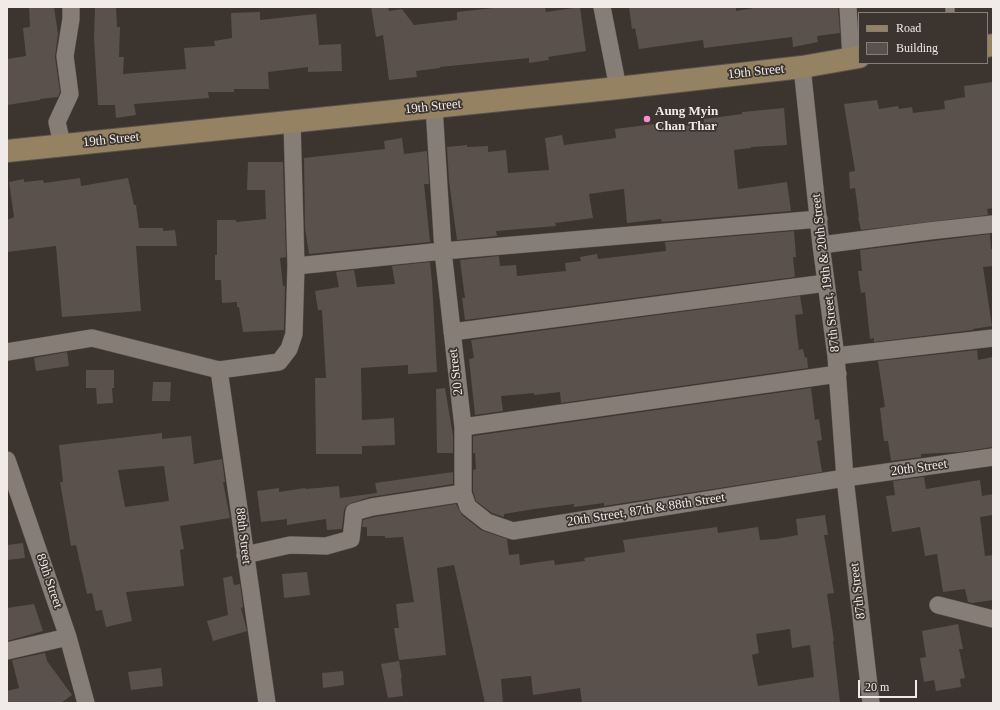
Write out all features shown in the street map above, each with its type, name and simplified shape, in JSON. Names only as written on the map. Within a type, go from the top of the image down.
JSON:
[{"type":"street","points":[[62,144],[57,122],[70,94],[65,56],[71,19],[71,7]]},
{"type":"street","points":[[602,7],[618,88]]},
{"type":"street","points":[[848,7],[855,58]]},
{"type":"street","name":"19th Street","points":[[7,151],[62,144],[618,88],[802,67],[855,58]]},
{"type":"street","name":"87th Street, 19th & 20th Street","points":[[802,67],[821,245],[838,374],[845,478]]},
{"type":"street","name":"20 Street","points":[[434,107],[443,251],[462,426],[463,493]]},
{"type":"street","points":[[7,352],[92,338],[219,370],[279,362],[289,349],[294,334],[296,266],[292,121]]},
{"type":"street","points":[[296,266],[443,251],[819,219]]},
{"type":"street","points":[[821,245],[993,224]]},
{"type":"street","points":[[452,332],[826,283]]},
{"type":"street","points":[[836,356],[993,338]]},
{"type":"street","name":"88th Street","points":[[219,370],[238,496],[245,555],[268,703]]},
{"type":"street","points":[[462,426],[838,374]]},
{"type":"street","name":"20th Street","points":[[845,478],[993,457]]},
{"type":"street","name":"89th Street","points":[[7,460],[68,637],[86,703]]},
{"type":"street","name":"20th Street, 87th & 88th Street","points":[[463,493],[468,507],[487,522],[513,531],[845,478]]},
{"type":"street","name":"87th Street","points":[[845,478],[871,703]]},
{"type":"street","points":[[245,555],[290,545],[326,546],[351,539],[354,512],[372,507],[463,493]]},
{"type":"street","points":[[938,605],[993,619]]},
{"type":"street","points":[[7,651],[68,637]]},
{"type":"building","points":[[29,7],[54,7],[58,34],[55,57],[60,92],[58,97],[7,105],[7,59],[26,56],[23,28],[30,27]]},
{"type":"building","points":[[95,7],[116,7],[117,27],[120,27],[119,57],[124,57],[123,74],[186,69],[184,48],[215,46],[214,41],[232,38],[231,13],[260,12],[260,20],[316,14],[319,45],[341,44],[342,71],[308,72],[308,67],[268,72],[269,89],[234,89],[234,92],[208,92],[209,98],[134,104],[136,115],[116,118],[115,105],[98,105],[94,38]]},
{"type":"building","points":[[371,7],[388,7],[389,11],[402,9],[414,25],[457,20],[457,12],[502,7],[545,7],[546,12],[580,7],[586,51],[548,57],[549,60],[529,63],[529,58],[440,67],[416,71],[417,77],[389,80],[383,35],[376,37]]},
{"type":"building","points":[[629,7],[736,7],[736,11],[760,7],[838,7],[840,33],[817,36],[818,42],[793,47],[792,37],[704,48],[703,40],[639,49],[635,28],[632,29]]},
{"type":"building","points":[[993,82],[993,208],[987,209],[988,215],[861,230],[855,188],[850,189],[849,172],[855,171],[844,104],[877,100],[879,109],[898,106],[899,109],[912,107],[913,113],[945,109],[944,101],[965,97],[964,86]]},
{"type":"building","points":[[784,108],[787,145],[751,147],[734,150],[738,189],[787,182],[791,211],[662,222],[661,219],[627,223],[624,189],[589,194],[593,218],[555,223],[556,226],[496,231],[497,236],[457,240],[449,181],[447,147],[467,145],[467,147],[488,146],[488,152],[506,150],[508,173],[549,170],[545,138],[562,135],[564,145],[616,138],[615,129],[670,122],[671,128],[704,123],[704,119],[742,114],[742,112]]},
{"type":"building","points":[[402,138],[404,154],[427,151],[429,184],[424,184],[430,242],[309,254],[305,228],[304,158],[385,149],[384,141]]},
{"type":"building","points":[[248,162],[283,162],[286,257],[280,258],[283,286],[285,286],[284,330],[243,332],[237,302],[222,303],[221,280],[215,280],[217,220],[236,220],[236,222],[266,219],[265,190],[247,190]]},
{"type":"building","points":[[80,178],[81,186],[128,178],[134,205],[136,205],[139,228],[163,228],[163,231],[175,230],[177,246],[136,246],[141,311],[62,317],[56,246],[7,252],[7,220],[14,217],[9,182],[24,179],[24,182],[43,180],[44,183]]},
{"type":"building","points":[[794,231],[796,257],[793,257],[795,277],[465,320],[462,298],[465,298],[460,260],[499,256],[500,266],[516,265],[517,276],[566,271],[565,263],[581,261],[580,257],[597,254],[598,259],[666,251],[665,242]]},
{"type":"building","points":[[990,234],[991,249],[993,249],[993,266],[983,267],[992,326],[973,330],[874,342],[874,338],[870,339],[865,292],[861,293],[858,271],[862,271],[860,250]]},
{"type":"building","points":[[430,262],[437,372],[408,374],[408,365],[361,368],[362,420],[394,418],[395,445],[362,446],[362,454],[316,454],[315,378],[326,378],[322,310],[318,310],[315,291],[339,287],[336,272],[354,270],[357,287],[395,284],[392,266]]},
{"type":"building","points":[[800,296],[803,314],[795,315],[797,335],[799,350],[803,349],[805,358],[807,357],[808,368],[561,403],[560,392],[534,395],[534,393],[501,396],[503,411],[475,415],[469,359],[474,358],[471,340]]},
{"type":"building","points":[[977,350],[978,360],[993,357],[993,447],[960,452],[921,454],[921,457],[891,461],[888,441],[884,441],[880,408],[885,407],[878,361]]},
{"type":"building","points":[[67,352],[69,366],[36,371],[34,358]]},
{"type":"building","points":[[86,370],[114,370],[114,388],[112,388],[113,403],[97,404],[96,388],[86,388]]},
{"type":"building","points":[[153,382],[171,382],[170,401],[152,401]]},
{"type":"building","points":[[445,388],[453,436],[453,453],[437,453],[436,389]]},
{"type":"building","points":[[811,388],[815,420],[819,419],[822,440],[817,441],[822,472],[604,506],[604,503],[574,507],[574,504],[534,509],[504,514],[504,517],[492,513],[476,501],[473,491],[473,470],[476,469],[475,453],[473,453],[473,436]]},
{"type":"building","points":[[162,433],[162,439],[191,436],[194,464],[222,459],[225,482],[223,482],[230,518],[180,526],[184,549],[180,550],[184,586],[126,592],[132,621],[106,627],[102,610],[96,611],[92,593],[87,594],[76,545],[71,546],[60,482],[63,482],[59,445]],"holes":[[[164,466],[169,501],[125,507],[118,470]]]},
{"type":"building","points":[[453,472],[453,484],[370,497],[351,503],[346,506],[344,510],[342,529],[327,530],[326,519],[287,525],[287,519],[261,522],[257,491],[279,488],[279,492],[305,488],[339,486],[340,498],[377,493],[375,483]]},
{"type":"building","points":[[924,477],[926,489],[980,480],[982,496],[993,494],[993,515],[980,517],[985,556],[993,555],[993,600],[972,603],[968,602],[965,589],[943,592],[937,554],[925,556],[920,527],[892,532],[886,496],[895,495],[893,481]]},
{"type":"building","points":[[456,504],[462,515],[481,530],[507,539],[509,555],[519,554],[520,565],[554,560],[555,565],[585,561],[584,558],[625,552],[623,540],[717,527],[718,533],[758,527],[760,540],[798,535],[796,519],[825,515],[828,535],[824,535],[834,593],[827,594],[834,641],[840,703],[582,703],[580,688],[533,695],[531,676],[501,679],[503,703],[485,703],[454,565],[437,568],[446,655],[399,660],[394,628],[399,628],[396,604],[414,602],[403,537],[385,538],[385,536],[367,536],[367,527],[362,527],[363,520]],"holes":[[[790,629],[792,648],[810,645],[814,677],[758,686],[752,655],[759,653],[756,634]]]},
{"type":"building","points":[[23,543],[25,558],[7,560],[7,545]]},
{"type":"building","points":[[307,572],[310,595],[284,598],[282,574]]},
{"type":"building","points":[[232,576],[234,585],[240,584],[243,607],[241,608],[247,631],[213,641],[207,621],[228,615],[223,578]]},
{"type":"building","points":[[34,604],[43,631],[7,641],[7,608]]},
{"type":"building","points":[[958,624],[963,649],[959,649],[965,678],[960,679],[961,687],[936,691],[934,680],[924,682],[920,658],[926,657],[922,631]]},
{"type":"building","points":[[45,653],[47,661],[72,695],[61,703],[7,703],[7,691],[19,688],[12,660]]},
{"type":"building","points":[[399,661],[403,696],[388,698],[381,664]]},
{"type":"building","points":[[161,668],[163,686],[131,690],[128,672]]},
{"type":"building","points":[[343,671],[344,685],[323,688],[322,673]]},
{"type":"place","name":"Aung Myin Chan Thar","points":[[647,119]]}]
